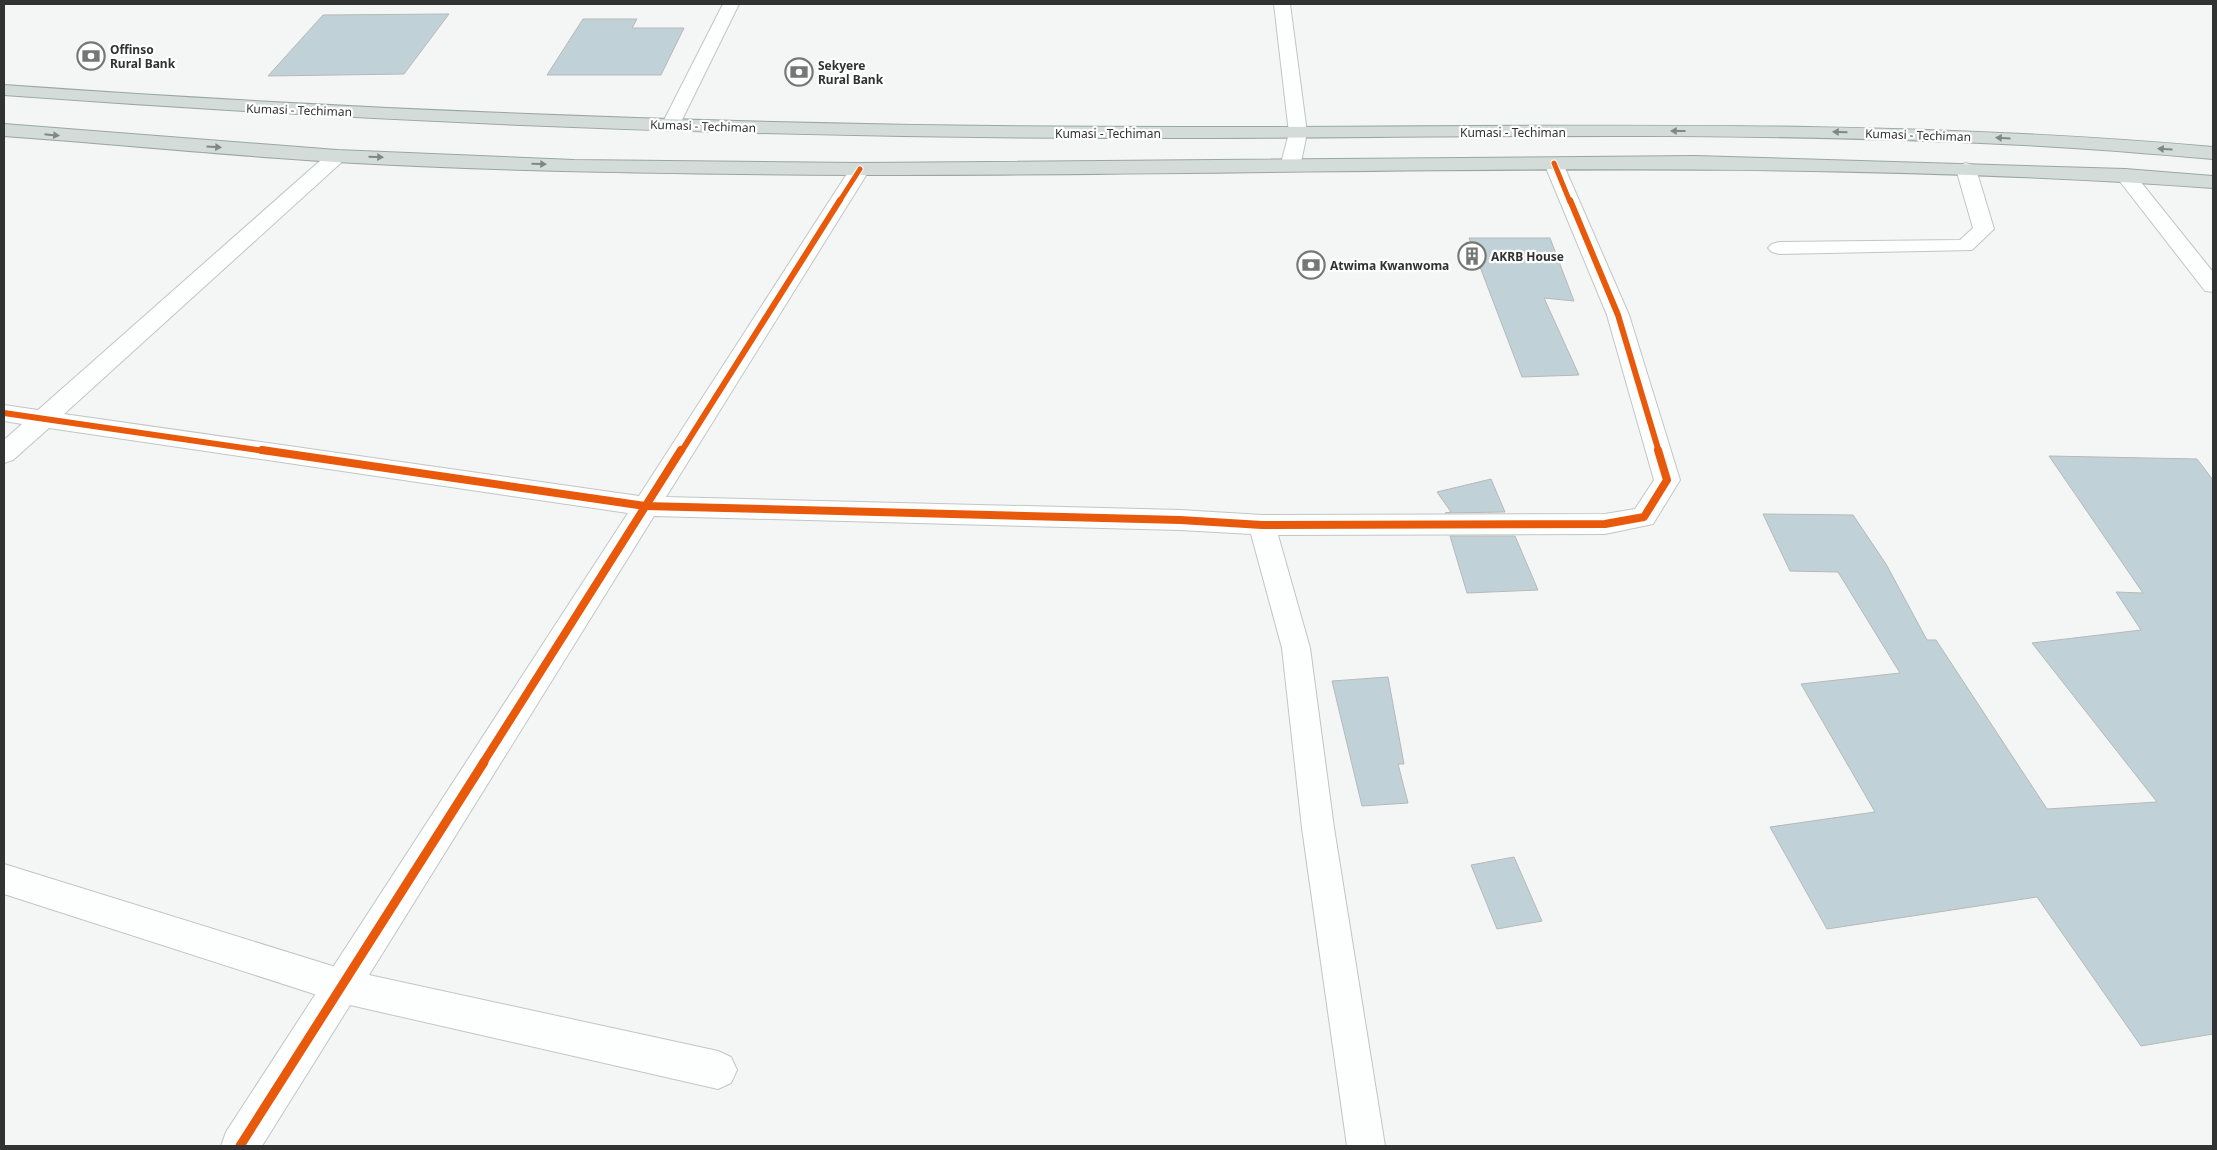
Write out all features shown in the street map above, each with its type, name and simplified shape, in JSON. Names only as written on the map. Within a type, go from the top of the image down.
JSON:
[{"type":"highway","name":"Kumasi - Techiman","points":[[4,90],[211,106],[670,126],[940,133],[1786,131],[1964,136],[2213,154]]},
{"type":"highway","points":[[4,130],[336,156],[574,166],[860,169],[1290,167],[1695,162],[2125,174],[2213,182]]},
{"type":"street","points":[[670,126],[731,4]]},
{"type":"street","points":[[1282,4],[1298,133],[1290,167]]},
{"type":"street","points":[[4,454],[336,156]]},
{"type":"street","points":[[4,413],[645,506],[1180,520],[1262,525],[1605,524],[1644,517],[1668,480],[1618,316],[1554,163]]},
{"type":"street","points":[[240,1146],[860,169]]},
{"type":"street","points":[[1779,248],[1965,246],[1984,229],[1966,169]]},
{"type":"street","points":[[2125,174],[2213,286]]},
{"type":"street","points":[[1262,525],[1296,648],[1318,828],[1366,1146]]},
{"type":"street","points":[[4,880],[342,986],[718,1070]]},
{"type":"building","points":[[449,14],[404,74],[268,76],[323,15]]},
{"type":"building","points":[[583,19],[637,19],[632,28],[684,28],[661,75],[547,75]]},
{"type":"building","points":[[1469,238],[1550,238],[1574,301],[1544,298],[1579,375],[1522,377]]},
{"type":"building","points":[[2049,456],[2197,459],[2213,480],[2213,1034],[2141,1046],[2037,897],[1827,929],[1770,827],[1875,812],[1801,684],[1900,673],[1838,572],[1790,571],[1763,514],[1853,515],[1886,564],[1927,640],[1936,640],[2047,809],[2157,802],[2032,643],[2141,630],[2116,592],[2143,593]]},
{"type":"building","points":[[1491,479],[1505,512],[1445,513],[1451,512],[1437,492]]},
{"type":"building","points":[[1450,536],[1515,536],[1538,590],[1467,593]]},
{"type":"building","points":[[1388,677],[1404,764],[1398,764],[1408,803],[1362,806],[1332,681]]},
{"type":"building","points":[[1514,857],[1542,921],[1497,929],[1471,865]]},
{"type":"cycle path","points":[[4,413],[645,506],[1180,520],[1262,525],[1605,524],[1644,517],[1667,480],[1618,315],[1554,163]]},
{"type":"cycle path","points":[[240,1146],[860,169]]},
{"type":"place","name":"Offinso Rural Bank","points":[[91,56]]},
{"type":"place","name":"Sekyere Rural Bank","points":[[799,72]]},
{"type":"place","name":"AKRB House","points":[[1472,256]]},
{"type":"place","name":"Atwima Kwanwoma","points":[[1311,265]]}]
